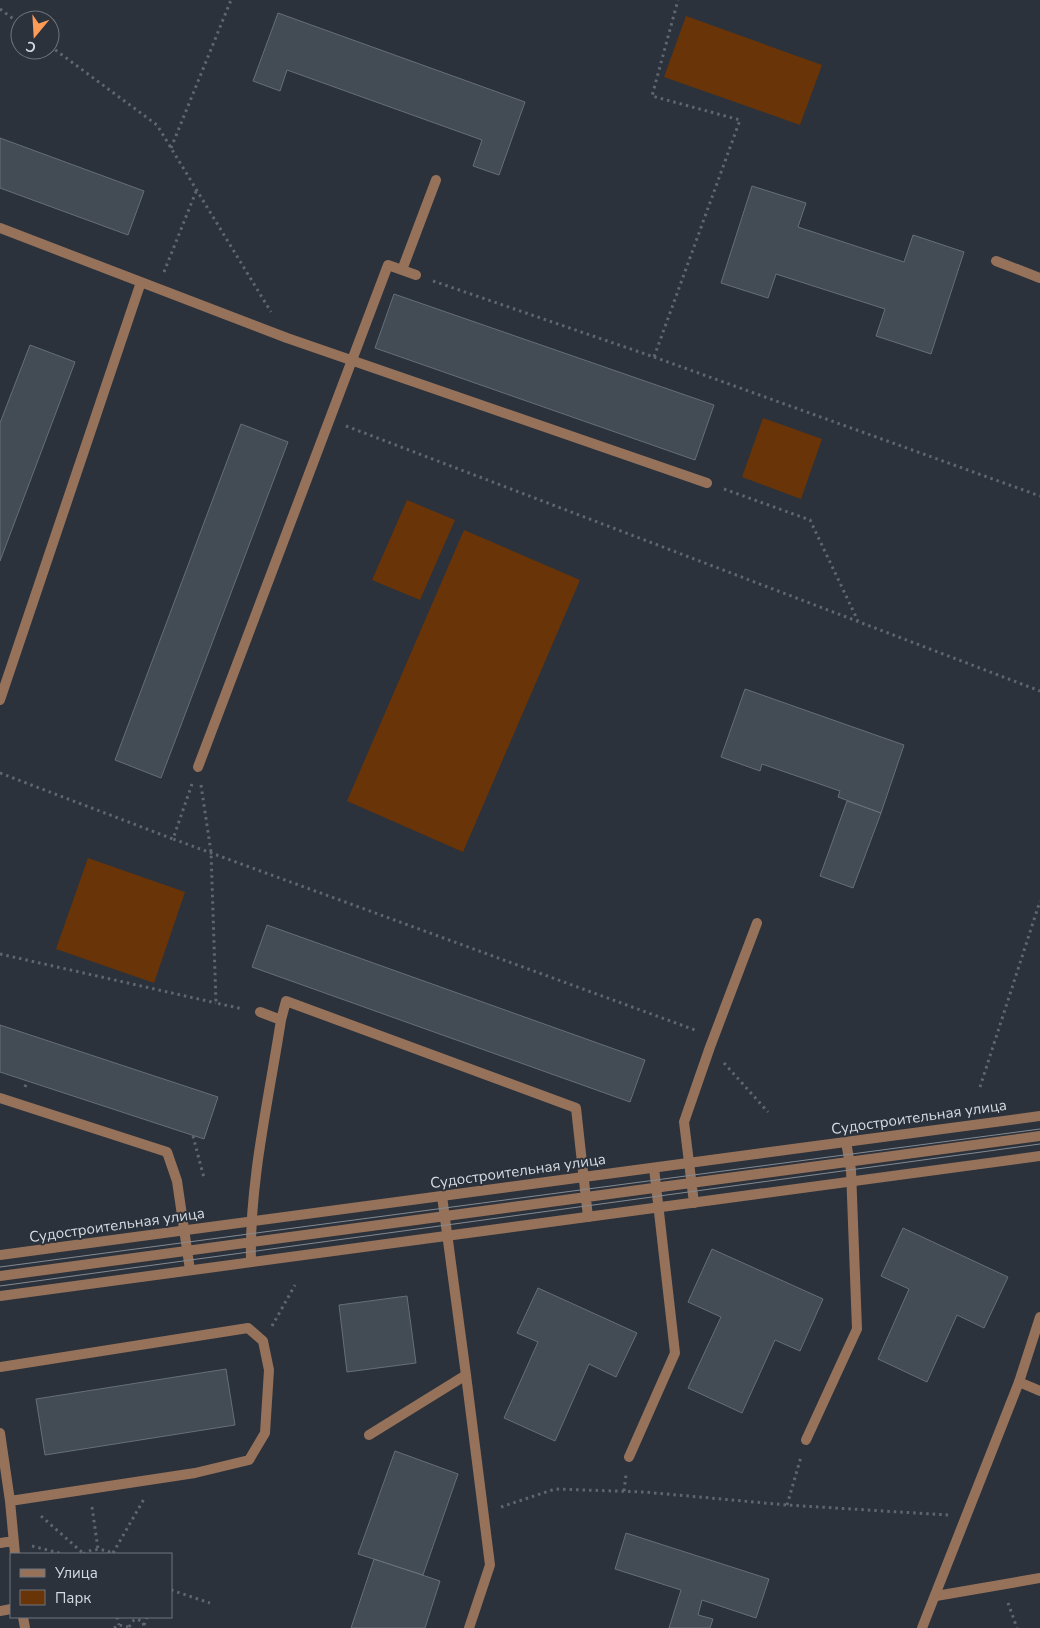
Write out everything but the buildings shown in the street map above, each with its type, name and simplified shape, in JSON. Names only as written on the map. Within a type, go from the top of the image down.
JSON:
[{"type":"street","points":[[402,270],[436,180]]},
{"type":"street","points":[[0,228],[286,338],[707,483]]},
{"type":"street","points":[[996,261],[1040,278]]},
{"type":"street","points":[[198,767],[388,265],[416,275]]},
{"type":"street","points":[[0,700],[141,282]]},
{"type":"street","points":[[694,1203],[684,1122],[757,923]]},
{"type":"street","points":[[251,1262],[252,1222],[257,1172],[281,1020],[286,1001],[576,1108],[588,1217]]},
{"type":"street","points":[[260,1012],[281,1020]]},
{"type":"street","points":[[0,1098],[167,1152],[177,1182],[190,1270]]},
{"type":"street","name":"Судостроительная улица","points":[[0,1255],[1040,1116]]},
{"type":"street","points":[[0,1276],[1040,1136]]},
{"type":"street","points":[[806,1440],[856,1329],[851,1182],[846,1142]]},
{"type":"street","points":[[0,1296],[1040,1156]]},
{"type":"street","points":[[629,1457],[675,1353],[654,1168]]},
{"type":"street","points":[[442,1196],[490,1565],[469,1628]]},
{"type":"street","points":[[922,1628],[1019,1382],[1040,1317]]},
{"type":"street","points":[[0,1367],[248,1328],[263,1341],[269,1370],[265,1433],[249,1460],[195,1473],[10,1501]]},
{"type":"street","points":[[369,1435],[466,1375]]},
{"type":"street","points":[[1019,1382],[1040,1392]]},
{"type":"street","points":[[0,1433],[10,1501],[15,1553]]},
{"type":"street","points":[[0,1544],[13,1541]]},
{"type":"street","points":[[936,1596],[1040,1578]]},
{"type":"path","points":[[171,148],[230,0]]},
{"type":"path","points":[[654,357],[740,120],[652,96],[678,0]]},
{"type":"path","points":[[60,53],[158,125],[286,338]]},
{"type":"path","points":[[158,288],[196,189]]},
{"type":"path","points":[[416,275],[654,357],[1040,496]]},
{"type":"path","points":[[329,420],[1040,691]]},
{"type":"path","points":[[707,483],[810,520],[858,621]]},
{"type":"path","points":[[173,839],[198,767]]},
{"type":"path","points":[[198,767],[211,852],[216,1003]]},
{"type":"path","points":[[0,773],[173,839],[695,1030],[768,1112]]},
{"type":"path","points":[[980,1087],[1040,901]]},
{"type":"path","points":[[0,954],[260,1012]]},
{"type":"path","points":[[194,1136],[204,1178]]},
{"type":"path","points":[[263,1341],[295,1285]]},
{"type":"path","points":[[786,1505],[806,1440]]},
{"type":"path","points":[[115,1553],[156,1479]]},
{"type":"path","points":[[89,1489],[98,1549]]},
{"type":"path","points":[[483,1513],[555,1489],[644,1492],[786,1505],[966,1516]]},
{"type":"path","points":[[23,1499],[82,1553]]},
{"type":"path","points":[[13,1541],[59,1553]]},
{"type":"path","points":[[85,1553],[98,1549],[111,1553]]},
{"type":"path","points":[[1002,1584],[1017,1628]]},
{"type":"path","points":[[172,1590],[210,1603]]},
{"type":"path","points":[[117,1618],[119,1625]]},
{"type":"path","points":[[114,1628],[119,1625],[129,1628],[133,1618],[141,1621],[144,1627]]},
{"type":"green space","points":[[686,16],[822,65],[800,125],[664,77]]},
{"type":"green space","points":[[763,418],[822,439],[801,499],[742,477]]},
{"type":"green space","points":[[407,500],[455,520],[420,600],[372,580]]},
{"type":"green space","points":[[464,530],[580,580],[463,852],[347,801]]},
{"type":"green space","points":[[88,858],[185,892],[154,983],[56,949]]},
{"type":"tram line","points":[[0,1267],[1040,1129]]},
{"type":"tram line","points":[[0,1286],[1040,1144]]}]
